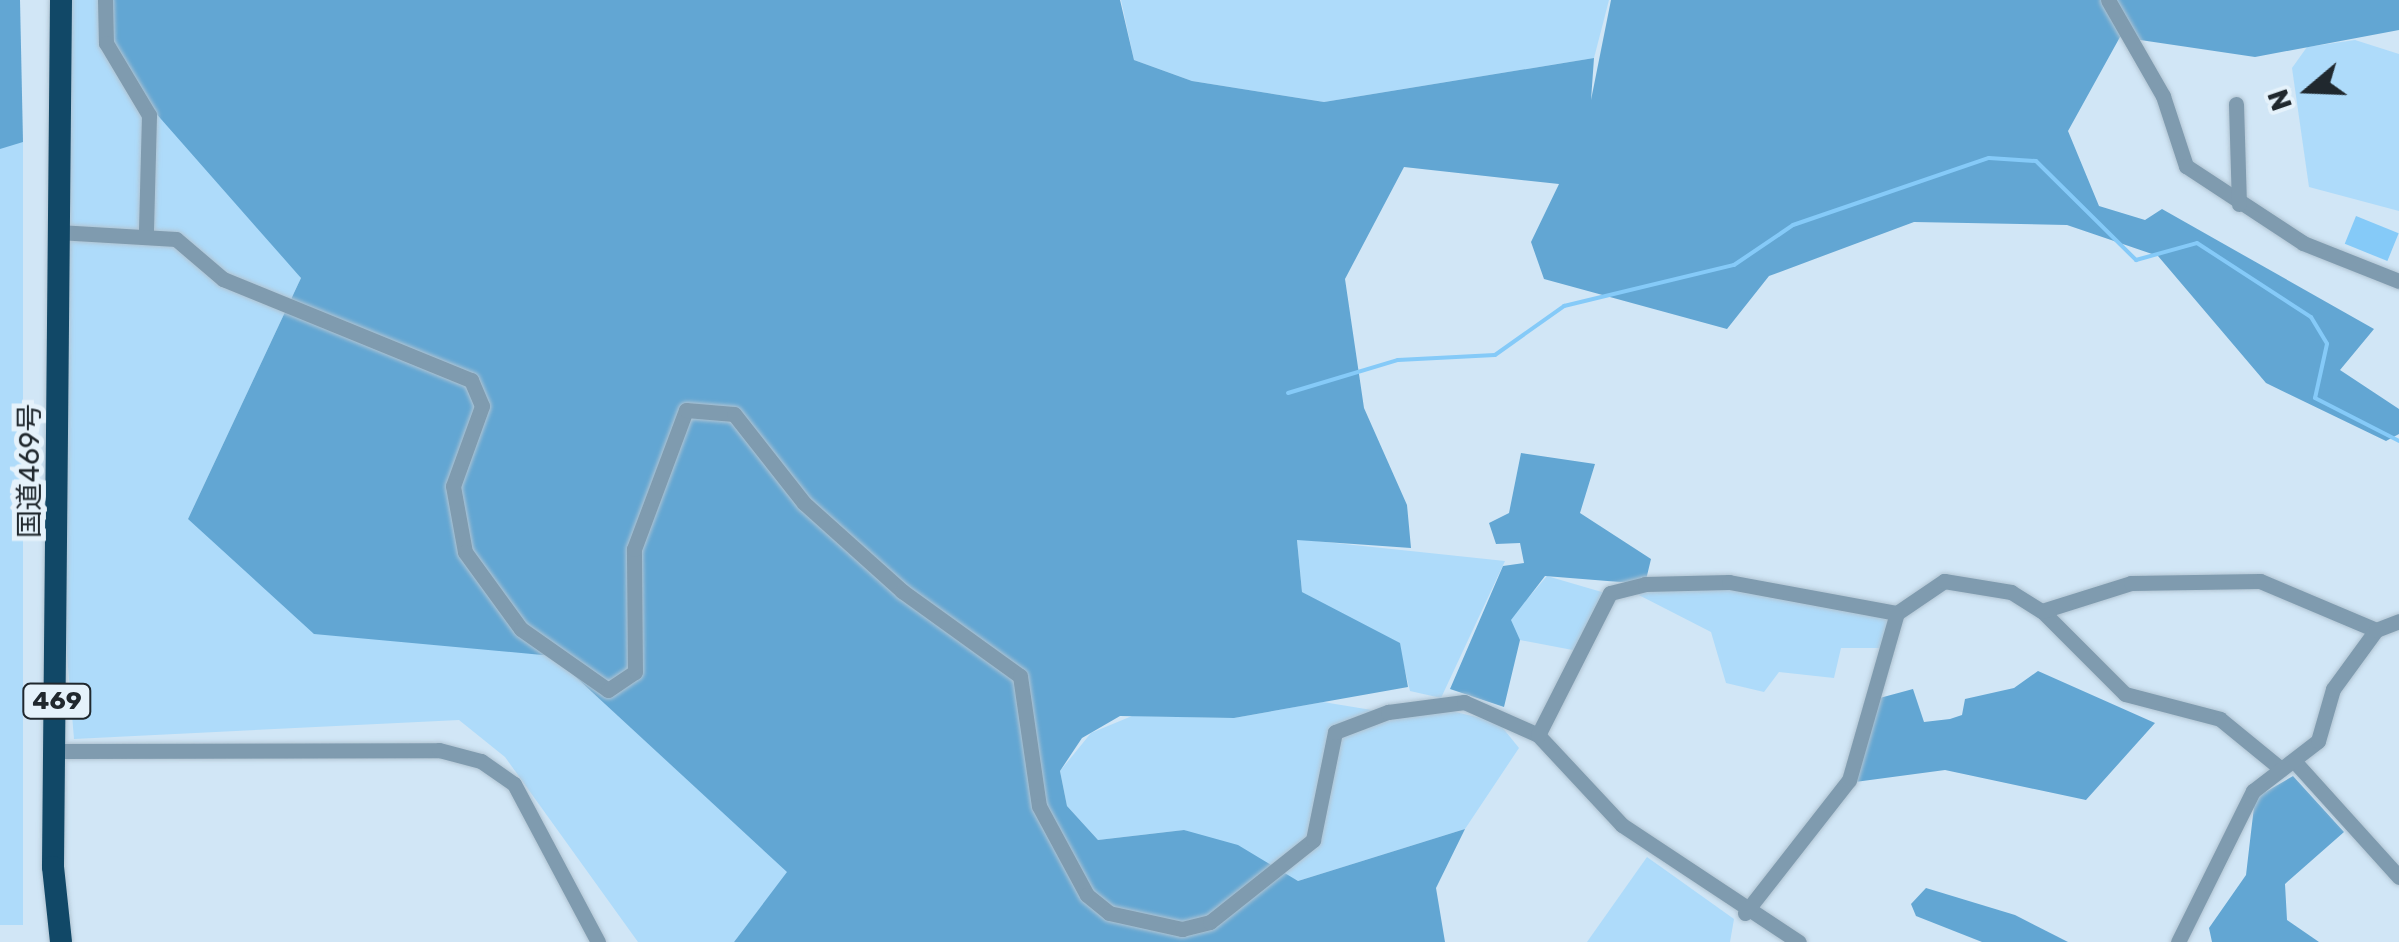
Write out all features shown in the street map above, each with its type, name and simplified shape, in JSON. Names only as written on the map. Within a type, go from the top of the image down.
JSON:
[{"type":"highway","name":"国道469号","points":[[61,0],[56,751],[61,942]]},
{"type":"street","points":[[106,0],[106,42],[149,115],[146,232]]},
{"type":"street","points":[[2108,0],[2163,96],[2186,166],[2238,204],[2303,243],[2399,282]]},
{"type":"street","points":[[2236,104],[2238,204]]},
{"type":"street","points":[[58,232],[146,232],[193,247],[212,268],[470,380],[482,406],[453,486],[465,552],[521,629],[608,690],[635,672],[634,549],[686,410],[734,414],[804,503],[902,591],[1020,676],[1039,806],[1087,896],[1108,912],[1182,929],[1210,922],[1313,840],[1335,732],[1443,702],[1502,714],[1538,735],[1622,826],[1746,913],[1799,942]]},
{"type":"street","points":[[1746,913],[1849,780],[1897,613],[1944,581],[2011,592],[2042,610],[2125,694],[2220,718],[2288,766],[2399,877]]},
{"type":"street","points":[[2042,610],[2131,583],[2260,581],[2376,630]]},
{"type":"street","points":[[1538,735],[1610,593],[1729,582],[1897,613]]},
{"type":"street","points":[[2178,942],[2252,791],[2318,741],[2333,689],[2376,630],[2399,621]]},
{"type":"street","points":[[56,751],[439,750],[481,761],[514,784],[598,942]]},
{"type":"shaded area","points":[[0,0],[20,0],[23,142],[0,149]]},
{"type":"shaded area","points":[[61,0],[106,0],[301,278],[188,519],[553,656],[788,872],[734,942],[638,942],[505,757],[459,720],[74,739],[59,559]]},
{"type":"shaded area","points":[[105,0],[1120,0],[1134,60],[1192,81],[1324,102],[1594,58],[1591,100],[1611,0],[2399,0],[2399,30],[2255,57],[2120,37],[2068,131],[2099,206],[2145,220],[2162,209],[2374,329],[2340,370],[2399,409],[2399,434],[2386,441],[2266,383],[2158,256],[2067,225],[1914,222],[1769,276],[1727,329],[1544,279],[1531,242],[1559,184],[1404,167],[1345,279],[1364,408],[1407,505],[1411,548],[1297,540],[1302,592],[1400,643],[1408,687],[1234,718],[1120,716],[1082,738],[1060,771],[1067,806],[1098,840],[1184,830],[1238,845],[1298,881],[1465,829],[1436,888],[1445,942],[734,942],[787,872],[553,656],[314,634],[188,519],[301,278],[146,102],[104,28]]},
{"type":"shaded area","points":[[1121,0],[1609,0],[1594,58],[1324,102],[1192,81],[1134,60]]},
{"type":"shaded area","points":[[2355,40],[2399,54],[2399,211],[2309,187],[2292,68],[2307,47]]},
{"type":"shaded area","points":[[0,142],[23,142],[23,925],[0,925]]},
{"type":"shaded area","points":[[2356,216],[2399,233],[2387,261],[2345,244]]},
{"type":"shaded area","points":[[1521,453],[1595,464],[1580,513],[1651,559],[1645,584],[1545,576],[1511,620],[1520,640],[1504,707],[1450,689],[1503,566],[1524,563],[1520,543],[1496,544],[1489,523],[1509,513]]},
{"type":"shaded area","points":[[1297,539],[1505,561],[1441,698],[1410,691],[1399,646],[1302,592]]},
{"type":"shaded area","points":[[1547,576],[1612,595],[1578,651],[1520,640],[1509,620]]},
{"type":"shaded area","points":[[1717,582],[1895,615],[1891,648],[1841,648],[1834,678],[1779,672],[1764,692],[1726,683],[1711,632],[1627,589]]},
{"type":"shaded area","points":[[2038,671],[2155,723],[2086,800],[1945,770],[1855,782],[1876,699],[1913,689],[1924,722],[1950,719],[1962,715],[1965,699],[2014,688]]},
{"type":"shaded area","points":[[1323,702],[1402,715],[1447,710],[1498,722],[1519,748],[1465,829],[1298,881],[1184,830],[1098,840],[1067,806],[1060,771],[1091,733],[1132,716],[1234,718]]},
{"type":"shaded area","points":[[2293,776],[2344,832],[2285,884],[2287,920],[2319,942],[2212,942],[2209,928],[2246,875],[2255,798]]},
{"type":"shaded area","points":[[1647,857],[1734,919],[1730,942],[1587,942]]},
{"type":"shaded area","points":[[1926,888],[2015,915],[2068,942],[1982,942],[1916,916],[1911,904]]},
{"type":"waterway","points":[[1288,393],[1398,360],[1495,355],[1564,306],[1734,265],[1793,225],[1989,158],[2036,161],[2136,260],[2197,243],[2311,317],[2327,344],[2315,398],[2399,441]]}]
